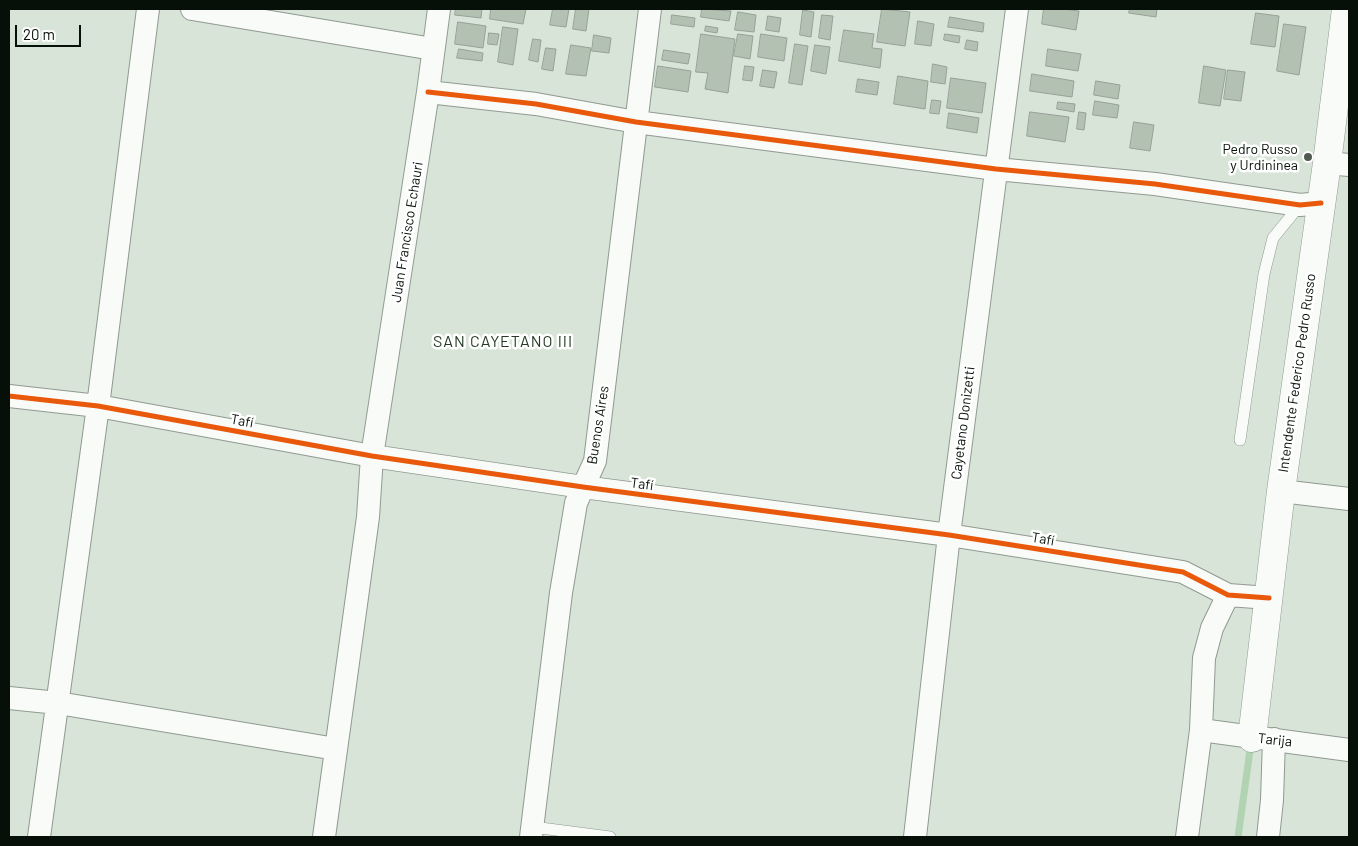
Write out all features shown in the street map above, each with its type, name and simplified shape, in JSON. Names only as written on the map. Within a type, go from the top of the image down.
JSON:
[{"type":"street","points":[[39,837],[98,406],[148,9]]},
{"type":"street","points":[[192,9],[433,49]]},
{"type":"street","name":"Juan Francisco Echauri","points":[[324,837],[368,517],[372,456],[439,9]]},
{"type":"street","name":"Buenos Aires","points":[[532,832],[561,593],[576,504],[595,461],[650,9]]},
{"type":"street","name":"Cayetano Donizetti","points":[[915,837],[949,535],[1017,9]]},
{"type":"street","name":"Intendente Federico Pedro Russo","points":[[1263,738],[1269,598],[1310,204],[1338,164],[1346,9]]},
{"type":"street","points":[[428,92],[536,104],[636,122],[996,169],[1155,184],[1310,204]]},
{"type":"street","name":"Tafí","points":[[9,396],[98,406],[372,456],[583,487],[949,535],[1183,572],[1228,595],[1269,598]]},
{"type":"street","points":[[1281,491],[1349,499]]},
{"type":"street","points":[[1188,837],[1201,730],[1204,658],[1212,628],[1228,595]]},
{"type":"street","points":[[9,698],[58,704],[336,749]]},
{"type":"street","name":"Tarija","points":[[1201,730],[1349,750]]},
{"type":"street","points":[[1263,738],[1272,800],[1268,837]]},
{"type":"lane","points":[[1240,440],[1264,274],[1273,238],[1310,204]]},
{"type":"lane","points":[[532,832],[610,837]]},
{"type":"building","points":[[456,9],[482,9],[481,18],[455,15]]},
{"type":"building","points":[[491,9],[526,9],[523,24],[490,19]]},
{"type":"building","points":[[553,9],[569,9],[566,27],[550,25]]},
{"type":"building","points":[[576,9],[589,9],[586,31],[573,29]]},
{"type":"building","points":[[702,9],[731,11],[729,21],[701,17]]},
{"type":"building","points":[[882,9],[910,12],[905,46],[877,42]]},
{"type":"building","points":[[1044,9],[1079,11],[1076,30],[1042,24]]},
{"type":"building","points":[[1130,9],[1157,9],[1156,17],[1129,13]]},
{"type":"building","points":[[803,10],[814,12],[811,37],[800,35]]},
{"type":"building","points":[[738,12],[756,15],[754,32],[735,30]]},
{"type":"building","points":[[1256,13],[1279,16],[1275,47],[1251,44]]},
{"type":"building","points":[[672,15],[695,18],[694,27],[671,24]]},
{"type":"building","points":[[822,15],[833,16],[830,40],[819,38]]},
{"type":"building","points":[[768,16],[781,18],[779,32],[766,30]]},
{"type":"building","points":[[950,17],[984,23],[983,32],[948,27]]},
{"type":"building","points":[[918,21],[934,24],[931,46],[915,44]]},
{"type":"building","points":[[458,22],[486,26],[483,48],[455,44]]},
{"type":"building","points":[[1284,24],[1306,27],[1299,75],[1277,71]]},
{"type":"building","points":[[706,26],[718,28],[717,33],[705,31]]},
{"type":"building","points":[[503,27],[518,29],[513,65],[498,62]]},
{"type":"building","points":[[844,30],[874,34],[872,48],[882,49],[880,68],[839,61]]},
{"type":"building","points":[[489,33],[499,34],[497,45],[488,44]]},
{"type":"building","points":[[701,34],[735,39],[728,93],[705,89],[708,73],[696,72]]},
{"type":"building","points":[[738,34],[753,36],[750,59],[734,56]]},
{"type":"building","points":[[761,34],[787,38],[784,61],[758,57]]},
{"type":"building","points":[[945,34],[960,36],[959,43],[944,40]]},
{"type":"building","points":[[594,35],[611,38],[609,53],[592,51]]},
{"type":"building","points":[[533,39],[541,40],[538,62],[529,60]]},
{"type":"building","points":[[967,40],[978,42],[977,51],[965,49]]},
{"type":"building","points":[[795,44],[808,46],[802,85],[789,83]]},
{"type":"building","points":[[571,45],[591,48],[586,76],[566,74]]},
{"type":"building","points":[[815,45],[830,47],[826,74],[811,71]]},
{"type":"building","points":[[546,48],[556,49],[553,71],[542,69]]},
{"type":"building","points":[[459,49],[483,53],[482,61],[457,58]]},
{"type":"building","points":[[1048,49],[1081,54],[1078,71],[1046,66]]},
{"type":"building","points":[[664,50],[690,54],[688,64],[662,60]]},
{"type":"building","points":[[933,64],[947,67],[945,84],[931,82]]},
{"type":"building","points":[[658,66],[691,71],[688,92],[655,87]]},
{"type":"building","points":[[745,66],[754,67],[752,81],[743,80]]},
{"type":"building","points":[[1204,66],[1226,70],[1220,106],[1199,103]]},
{"type":"building","points":[[763,70],[777,72],[774,88],[760,86]]},
{"type":"building","points":[[1228,70],[1245,72],[1241,101],[1224,99]]},
{"type":"building","points":[[1032,74],[1074,81],[1072,97],[1030,91]]},
{"type":"building","points":[[898,76],[928,81],[925,109],[894,104]]},
{"type":"building","points":[[951,78],[986,83],[982,113],[947,108]]},
{"type":"building","points":[[858,79],[879,82],[877,95],[856,92]]},
{"type":"building","points":[[1096,81],[1120,85],[1118,99],[1094,95]]},
{"type":"building","points":[[932,100],[941,101],[939,114],[930,113]]},
{"type":"building","points":[[1095,101],[1119,105],[1117,118],[1093,115]]},
{"type":"building","points":[[1058,102],[1075,104],[1074,112],[1057,109]]},
{"type":"building","points":[[1030,112],[1069,117],[1065,142],[1027,136]]},
{"type":"building","points":[[1079,112],[1086,113],[1084,130],[1077,129]]},
{"type":"building","points":[[949,113],[979,118],[977,133],[947,128]]},
{"type":"building","points":[[1134,122],[1154,125],[1150,151],[1130,148]]},
{"type":"waterway","points":[[1238,837],[1251,743]]},
{"type":"cycle path","points":[[428,92],[536,104],[636,122],[996,169],[1155,184],[1300,205],[1321,203]]},
{"type":"cycle path","points":[[9,396],[98,406],[372,456],[583,487],[949,535],[1183,572],[1228,595],[1269,598]]},
{"type":"place","name":"Pedro Russo y Urdininea","points":[[1308,157]]},
{"type":"district","name":"SAN CAYETANO III","points":[[503,342]]}]
